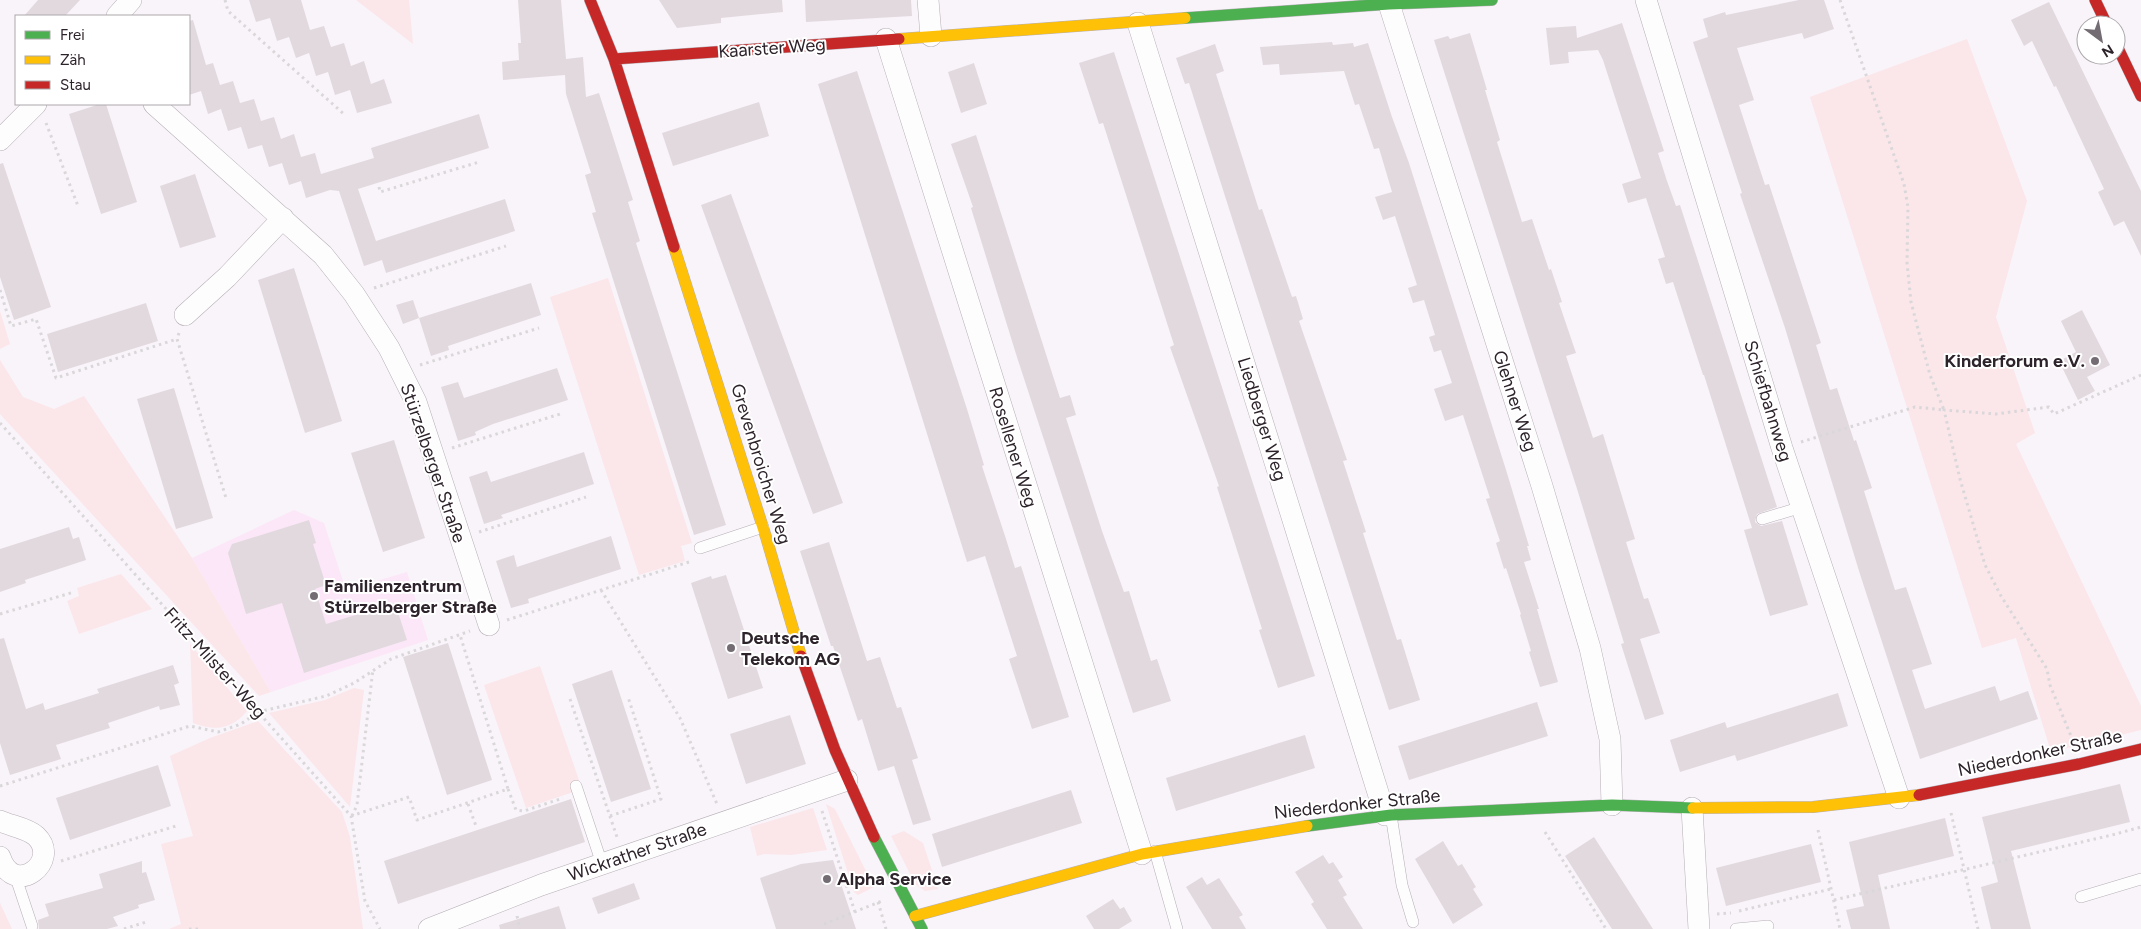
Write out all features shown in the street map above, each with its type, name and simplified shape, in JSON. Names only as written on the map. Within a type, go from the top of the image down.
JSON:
[{"type":"street","points":[[118,15],[132,0]]},
{"type":"street","name":"Grevenbroicher Weg","points":[[590,0],[614,59],[763,527],[788,614],[827,730],[847,780],[922,929]]},
{"type":"street","points":[[928,0],[931,36]]},
{"type":"street","name":"Kaarster Weg","points":[[614,59],[1138,23],[1216,8],[1492,0]]},
{"type":"street","name":"Schiefbahnweg","points":[[1646,0],[1782,448],[1898,798]]},
{"type":"street","points":[[2095,0],[2102,15]]},
{"type":"street","name":"Glehner Weg","points":[[1389,4],[1542,486],[1590,648],[1610,739],[1612,805]]},
{"type":"street","name":"Liedberger Weg","points":[[1138,23],[1388,815]]},
{"type":"street","name":"Rosellener Weg","points":[[886,39],[1148,852]]},
{"type":"street","points":[[2126,65],[2141,96]]},
{"type":"street","points":[[0,140],[35,105]]},
{"type":"street","name":"Stürzelberger Straße","points":[[155,105],[323,255],[354,294],[389,348],[416,402],[489,625]]},
{"type":"street","points":[[185,315],[227,277],[283,218]]},
{"type":"street","name":"Niederdonker Straße","points":[[915,916],[1148,852],[1274,830],[1388,815],[1530,808],[1612,805],[1692,808],[1813,807],[1946,791],[2141,750]]},
{"type":"street","name":"Wickrather Straße","points":[[429,929],[534,888],[847,780]]},
{"type":"street","points":[[1692,808],[1698,922]]},
{"type":"street","points":[[0,821],[37,837],[42,846],[43,854],[42,864],[25,875],[15,875],[8,872],[3,866],[0,857]]},
{"type":"lane","points":[[1762,519],[1802,507]]},
{"type":"lane","points":[[700,548],[763,527]]},
{"type":"lane","points":[[576,786],[602,864]]},
{"type":"lane","points":[[1388,815],[1402,885],[1413,922]]},
{"type":"lane","points":[[1148,852],[1177,929]]},
{"type":"lane","points":[[15,875],[32,926]]},
{"type":"lane","points":[[2081,897],[2141,880]]},
{"type":"lane","points":[[1736,929],[1768,926]]},
{"type":"path","points":[[224,0],[228,11],[345,116]]},
{"type":"path","points":[[1840,0],[1904,184],[1908,207],[1906,263],[1911,302],[1930,375],[1944,410],[1960,479],[1985,565],[2001,596],[2047,670],[2050,685],[2070,733],[2080,764]]},
{"type":"path","points":[[46,122],[78,206]]},
{"type":"path","points":[[379,187],[380,192],[479,162]]},
{"type":"path","points":[[354,294],[506,246]]},
{"type":"path","points":[[0,290],[12,326],[36,318],[56,378],[177,339]]},
{"type":"path","points":[[185,315],[177,339],[226,498]]},
{"type":"path","points":[[400,371],[539,328]]},
{"type":"path","points":[[1782,448],[1915,407],[1996,414],[2049,407],[2054,414],[2141,375]]},
{"type":"path","points":[[433,454],[560,414]]},
{"type":"path","name":"Fritz-Milster-Weg","points":[[0,423],[351,816]]},
{"type":"path","points":[[460,538],[586,497]]},
{"type":"path","points":[[0,786],[190,726],[218,732],[241,724],[258,712],[326,696],[354,682],[391,659],[489,625],[692,561]]},
{"type":"path","points":[[601,590],[680,718],[725,821]]},
{"type":"path","points":[[0,614],[74,592]]},
{"type":"path","points":[[460,635],[516,810],[524,811],[566,797]]},
{"type":"path","points":[[373,669],[357,805],[351,816],[365,901],[380,929]]},
{"type":"path","points":[[610,816],[661,799],[628,697]]},
{"type":"path","points":[[570,699],[624,857]]},
{"type":"path","points":[[351,816],[409,797],[417,820],[508,789]]},
{"type":"path","points":[[815,790],[855,912]]},
{"type":"path","name":"Niederdonker Straße","points":[[1946,791],[1978,929]]},
{"type":"path","points":[[468,804],[476,826]]},
{"type":"path","points":[[1813,807],[1840,929]]},
{"type":"path","points":[[1530,808],[1606,929]]},
{"type":"path","points":[[37,868],[176,826]]},
{"type":"path","points":[[1834,900],[2112,836],[2141,827]]},
{"type":"path","points":[[1698,922],[1831,889]]},
{"type":"path","points":[[824,924],[903,893]]},
{"type":"path","points":[[878,902],[886,929]]},
{"type":"path","points":[[124,929],[146,922]]},
{"type":"path","points":[[189,929],[201,929]]},
{"type":"shaded area","points":[[356,0],[409,0],[413,44]]},
{"type":"shaded area","points":[[1967,39],[2027,201],[1996,317],[2035,433],[2016,444],[2141,706],[2141,730],[2051,752],[2016,638],[1982,648],[1810,97]]},
{"type":"shaded area","points":[[608,278],[692,543],[681,546],[685,561],[639,575],[550,297]]},
{"type":"shaded area","points":[[0,311],[10,344],[0,349]]},
{"type":"shaded area","points":[[0,360],[23,397],[54,409],[84,396],[192,558],[271,692],[259,696],[0,414]]},
{"type":"shaded area","name":"Familienzentrum Stürzelberger Straße","points":[[294,510],[324,523],[346,590],[407,572],[428,640],[271,692],[192,558]]},
{"type":"shaded area","points":[[121,574],[152,609],[79,634],[67,601],[79,596],[77,588]]},
{"type":"shaded area","points":[[190,644],[247,711],[235,722],[216,728],[193,723]]},
{"type":"shaded area","points":[[540,666],[582,789],[526,808],[484,685]]},
{"type":"shaded area","points":[[354,688],[364,690],[350,807],[269,713],[325,700]]},
{"type":"shaded area","points":[[258,721],[342,812],[350,837],[363,929],[169,929],[181,924],[161,844],[193,836],[170,756],[210,738]]},
{"type":"shaded area","points":[[826,804],[835,809],[874,887],[858,895],[854,892]]},
{"type":"shaded area","points":[[813,808],[827,850],[791,855],[764,854],[757,856],[750,827]]},
{"type":"shaded area","points":[[904,831],[923,843],[938,889],[925,891],[915,884],[891,836]]},
{"type":"shaded area","points":[[0,903],[12,929],[0,929]]},
{"type":"building","points":[[38,0],[80,0],[66,15],[25,15]]},
{"type":"building","points":[[249,0],[301,0],[310,30],[324,26],[331,47],[344,43],[351,66],[364,61],[371,84],[384,79],[392,103],[357,113],[350,90],[335,95],[328,72],[316,76],[309,53],[296,58],[289,37],[277,41],[270,18],[256,22]]},
{"type":"building","points":[[518,0],[561,0],[566,59],[583,57],[586,97],[599,93],[633,200],[628,202],[640,241],[636,243],[726,525],[694,535],[592,213],[596,212],[585,175],[591,173],[566,94],[565,75],[503,80],[502,62],[519,60],[518,43],[521,43]]},
{"type":"building","points":[[659,0],[782,0],[783,12],[721,18],[721,23],[677,28]]},
{"type":"building","points":[[805,0],[911,0],[912,16],[806,22]]},
{"type":"building","points":[[1799,0],[1824,0],[1834,29],[1804,39],[1802,33],[1737,48],[1754,100],[1739,105],[1765,185],[1769,184],[1821,343],[1816,345],[1830,390],[1837,388],[1872,488],[1864,491],[1895,590],[1906,587],[1932,664],[1912,670],[1925,709],[1995,686],[2000,701],[2028,691],[2038,719],[1920,759],[1693,42],[1708,37],[1703,19],[1725,12],[1726,15]]},
{"type":"building","points":[[2049,2],[2076,57],[2076,65],[2080,65],[2141,191],[2141,256],[2124,221],[2114,226],[2098,192],[2104,189],[2056,86],[2054,87],[2032,41],[2024,46],[2011,20]]},
{"type":"building","points":[[193,20],[206,65],[213,63],[220,85],[233,81],[240,103],[254,99],[261,121],[274,117],[281,139],[294,134],[301,157],[315,153],[321,174],[374,158],[371,148],[479,114],[489,148],[358,189],[376,241],[505,199],[515,231],[386,273],[382,260],[364,266],[339,191],[330,190],[306,198],[301,181],[289,185],[282,163],[269,167],[262,145],[248,149],[241,127],[228,131],[221,109],[208,114],[201,91],[190,95],[190,21]]},
{"type":"building","points":[[1622,23],[1664,151],[1658,153],[1676,206],[1680,205],[1777,507],[1757,514],[1755,522],[1761,526],[1782,521],[1808,605],[1770,616],[1744,530],[1752,528],[1673,282],[1666,284],[1658,259],[1665,257],[1646,198],[1628,203],[1622,184],[1641,178],[1603,60],[1598,50],[1568,52],[1569,63],[1550,65],[1546,28],[1576,26],[1577,38]]},
{"type":"building","points":[[1470,33],[1500,140],[1497,142],[1522,222],[1532,219],[1549,270],[1551,269],[1562,302],[1559,303],[1576,353],[1566,356],[1593,438],[1603,434],[1635,539],[1626,542],[1644,599],[1648,598],[1660,633],[1640,639],[1664,714],[1645,720],[1621,644],[1624,643],[1578,492],[1434,40],[1448,36],[1450,39]]},
{"type":"building","points":[[1332,42],[1333,45],[1353,43],[1354,47],[1368,43],[1409,163],[1529,546],[1527,546],[1531,560],[1524,562],[1539,609],[1537,609],[1558,682],[1540,687],[1529,652],[1531,651],[1521,614],[1496,543],[1500,541],[1486,499],[1490,498],[1463,415],[1445,421],[1434,389],[1452,383],[1441,350],[1434,352],[1429,337],[1435,335],[1424,300],[1413,303],[1408,288],[1417,285],[1395,216],[1383,220],[1375,197],[1392,192],[1379,148],[1374,149],[1359,104],[1355,105],[1344,71],[1280,75],[1279,64],[1263,65],[1260,47]]},
{"type":"building","points":[[1215,44],[1224,71],[1216,74],[1259,210],[1262,209],[1292,297],[1296,296],[1303,319],[1299,321],[1347,460],[1343,461],[1366,532],[1363,533],[1397,640],[1401,639],[1420,700],[1389,710],[1189,83],[1185,84],[1176,58]]},
{"type":"building","points":[[1114,52],[1315,676],[1278,688],[1259,630],[1262,629],[1217,487],[1219,486],[1170,347],[1174,345],[1103,123],[1099,124],[1079,63]]},
{"type":"building","points":[[974,63],[987,104],[961,113],[948,72]]},
{"type":"building","points":[[857,71],[967,409],[984,465],[982,466],[1015,568],[1021,566],[1069,717],[1032,729],[1009,659],[1017,656],[985,556],[967,562],[818,84]]},
{"type":"building","points":[[759,102],[769,136],[673,166],[662,133]]},
{"type":"building","points":[[97,105],[106,105],[137,202],[101,214],[69,114]]},
{"type":"building","points":[[976,135],[1060,398],[1070,395],[1076,415],[1066,418],[1102,531],[1124,592],[1129,591],[1151,661],[1157,659],[1171,701],[1133,713],[1016,354],[971,208],[973,207],[951,144]]},
{"type":"building","points":[[3,163],[51,307],[14,320],[0,277],[0,164]]},
{"type":"building","points":[[195,174],[216,237],[180,248],[160,186]]},
{"type":"building","points":[[731,194],[843,503],[813,514],[701,205]]},
{"type":"building","points":[[294,268],[342,421],[305,433],[258,280]]},
{"type":"building","points":[[531,283],[541,315],[448,346],[449,350],[431,356],[419,318]]},
{"type":"building","points":[[413,300],[419,318],[403,324],[396,305]]},
{"type":"building","points":[[146,303],[158,341],[58,372],[47,334]]},
{"type":"building","points":[[2082,310],[2110,365],[2087,377],[2095,391],[2078,400],[2059,361],[2076,352],[2061,321]]},
{"type":"building","points":[[557,368],[568,400],[493,424],[475,432],[476,435],[458,441],[441,387],[458,382],[464,398]]},
{"type":"building","points":[[174,388],[213,518],[176,529],[137,399]]},
{"type":"building","points":[[394,440],[425,538],[383,552],[351,453]]},
{"type":"building","points":[[584,452],[594,484],[501,515],[503,518],[484,524],[469,477],[487,471],[491,482]]},
{"type":"building","points":[[309,520],[316,543],[313,544],[326,585],[315,589],[326,624],[395,603],[407,640],[304,673],[282,603],[246,614],[228,553],[232,544]]},
{"type":"building","points":[[69,527],[73,539],[79,537],[86,560],[25,580],[26,583],[0,592],[0,549]]},
{"type":"building","points":[[611,536],[621,569],[528,599],[529,603],[511,608],[496,561],[514,555],[517,567]]},
{"type":"building","points":[[829,542],[867,661],[880,657],[897,708],[901,707],[918,758],[912,760],[931,820],[913,825],[894,766],[878,771],[862,719],[858,721],[800,551]]},
{"type":"building","name":"Deutsche Telekom AG","points":[[726,575],[763,688],[728,699],[691,583],[711,576],[712,579]]},
{"type":"building","points":[[4,638],[26,709],[43,703],[45,710],[99,693],[97,689],[173,665],[179,683],[174,685],[180,705],[160,710],[159,706],[108,723],[110,728],[56,745],[61,759],[10,775],[0,743],[0,639]]},
{"type":"building","points":[[448,643],[492,780],[447,795],[403,657]]},
{"type":"building","points":[[612,670],[651,789],[611,802],[572,684]]},
{"type":"building","points":[[1838,693],[1848,726],[1737,761],[1735,755],[1680,772],[1670,740],[1725,722],[1727,728]]},
{"type":"building","points":[[1537,702],[1548,736],[1409,780],[1398,746]]},
{"type":"building","points":[[790,715],[806,764],[746,784],[730,734]]},
{"type":"building","points":[[1305,735],[1315,768],[1176,811],[1166,778]]},
{"type":"building","points":[[158,765],[171,806],[70,840],[56,798]]},
{"type":"building","points":[[2120,784],[2130,822],[2011,851],[2031,929],[1991,929],[1981,887],[1998,882],[1982,817]]},
{"type":"building","points":[[1071,790],[1082,823],[942,867],[932,834]]},
{"type":"building","points":[[571,799],[585,842],[398,904],[384,861]]},
{"type":"building","points":[[1945,818],[1954,856],[1878,875],[1890,929],[1851,929],[1846,910],[1864,906],[1849,842]]},
{"type":"building","points":[[1594,837],[1653,929],[1612,929],[1581,881],[1565,856]]},
{"type":"building","points":[[1443,841],[1458,866],[1462,864],[1476,887],[1473,889],[1483,905],[1453,924],[1415,859]]},
{"type":"building","points":[[1811,844],[1821,882],[1726,906],[1716,868]]},
{"type":"building","points":[[1323,855],[1329,864],[1333,862],[1343,877],[1338,880],[1347,895],[1343,897],[1363,929],[1327,929],[1311,904],[1314,902],[1295,872]]},
{"type":"building","points":[[833,860],[856,929],[776,929],[760,878],[801,864]]},
{"type":"building","points":[[142,861],[142,873],[146,872],[155,900],[138,905],[139,908],[113,917],[118,926],[107,929],[39,929],[38,920],[49,916],[45,904],[103,888],[99,874]]},
{"type":"building","points":[[1202,877],[1207,885],[1219,878],[1243,915],[1239,917],[1246,929],[1212,929],[1186,887]]},
{"type":"building","points":[[634,883],[640,899],[598,914],[592,898]]},
{"type":"building","points":[[1113,899],[1120,909],[1124,907],[1132,921],[1119,929],[1094,929],[1086,916]]},
{"type":"building","points":[[559,906],[566,929],[500,929],[499,925]]},
{"type":"traffic: fast","points":[[1185,18],[1389,4],[1492,0]]},
{"type":"traffic: fast","points":[[1307,826],[1391,815],[1612,805],[1693,808]]},
{"type":"traffic: fast","points":[[874,837],[922,929]]},
{"type":"traffic: slow","points":[[899,39],[1185,18]]},
{"type":"traffic: slow","points":[[674,247],[766,537],[801,656]]},
{"type":"traffic: slow","points":[[1693,808],[1813,807],[1919,795]]},
{"type":"traffic: slow","points":[[915,916],[1142,854],[1307,826]]},
{"type":"traffic: jam","points":[[590,0],[614,59],[674,247]]},
{"type":"traffic: jam","points":[[2095,0],[2102,15]]},
{"type":"traffic: jam","points":[[614,59],[899,39]]},
{"type":"traffic: jam","points":[[2126,65],[2141,96]]},
{"type":"traffic: jam","points":[[801,656],[835,750],[874,837]]},
{"type":"traffic: jam","points":[[1919,795],[2079,764],[2141,749]]},
{"type":"place","name":"Kinderforum e.V.","points":[[2095,361]]},
{"type":"place","name":"Familienzentrum Stürzelberger Straße","points":[[314,596]]},
{"type":"place","name":"Deutsche Telekom AG","points":[[731,648]]},
{"type":"place","name":"Alpha Service","points":[[827,879]]}]
